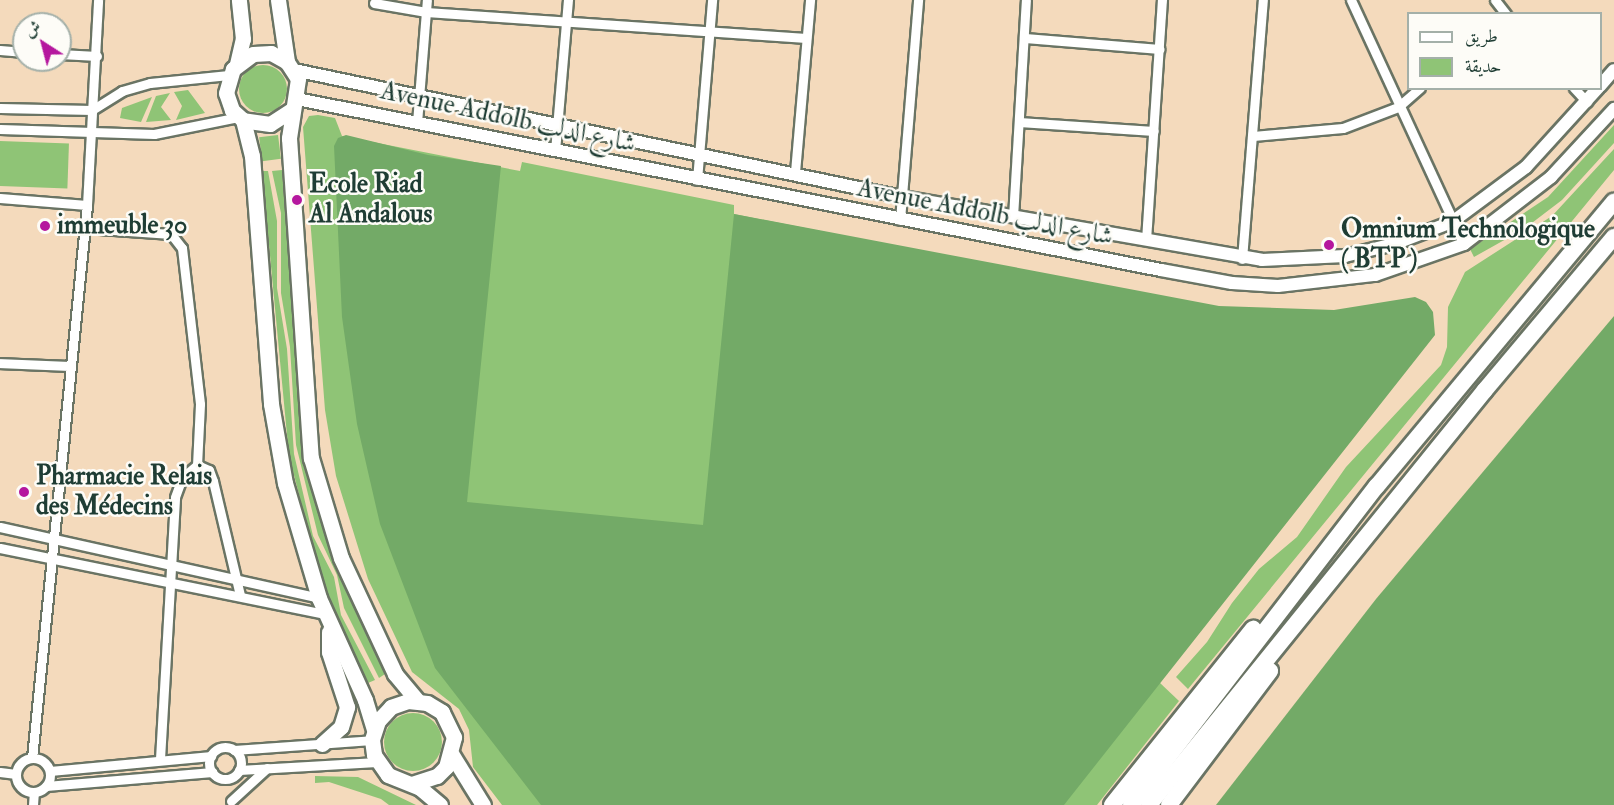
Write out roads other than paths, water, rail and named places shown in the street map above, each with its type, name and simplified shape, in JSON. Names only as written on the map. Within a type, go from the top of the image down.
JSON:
[{"type":"highway","points":[[1131,805],[1320,560],[1467,376],[1614,202]]},
{"type":"highway","points":[[1149,805],[1614,237]]},
{"type":"highway","points":[[1112,805],[1251,631],[1320,560]]},
{"type":"highway","points":[[1169,805],[1298,635],[1336,574]]},
{"type":"main road","points":[[239,0],[243,39],[233,69],[228,102],[241,119],[252,156],[277,443],[298,535],[319,598],[365,700],[377,762],[388,775],[412,784],[440,805]]},
{"type":"main road","points":[[278,0],[295,104],[291,164],[311,458],[341,558],[395,674],[418,701],[435,707],[448,719],[454,737],[452,755],[437,776],[412,784]]},
{"type":"main road","points":[[233,69],[262,52],[290,66]]},
{"type":"main road","points":[[241,119],[270,124],[295,104]]},
{"type":"main road","points":[[322,744],[337,732],[346,714],[346,701],[329,652],[328,620]]},
{"type":"main road","points":[[373,735],[391,707],[418,701]]},
{"type":"main road","points":[[452,755],[483,805]]},
{"type":"street","points":[[32,758],[50,556],[87,205],[97,56],[98,0]]},
{"type":"street","points":[[417,123],[421,97],[427,0]]},
{"type":"street","points":[[555,151],[560,126],[568,0]]},
{"type":"street","points":[[697,180],[712,0]]},
{"type":"street","points":[[795,172],[810,0]]},
{"type":"street","points":[[900,220],[918,0]]},
{"type":"street","points":[[1013,217],[1026,0]]},
{"type":"street","points":[[1146,240],[1162,0]]},
{"type":"street","points":[[1242,259],[1263,0]]},
{"type":"street","points":[[1352,0],[1398,107],[1464,244]]},
{"type":"street","points":[[1495,0],[1504,12]]},
{"type":"street","points":[[374,3],[426,12],[806,38]]},
{"type":"street","points":[[1025,38],[1160,49]]},
{"type":"street","points":[[72,55],[97,56]]},
{"type":"street","name":"Avenue Addolb شارع الدلب","points":[[290,66],[421,97],[795,172],[902,197],[1242,259],[1345,256],[1394,244],[1452,222],[1526,167],[1597,90]]},
{"type":"street","points":[[0,108],[92,110],[122,91],[150,83],[233,69]]},
{"type":"street","name":"Avenue Addolb شارع الدلب","points":[[1602,84],[1614,70]]},
{"type":"street","points":[[1253,136],[1343,128],[1398,107],[1418,90]]},
{"type":"street","points":[[1576,90],[1587,102]]},
{"type":"street","name":"Avenue Addolb شارع الدلب","points":[[295,104],[417,123],[1217,281],[1268,286],[1352,280],[1432,258],[1464,244],[1551,177],[1614,110]]},
{"type":"street","points":[[0,129],[165,133],[241,119]]},
{"type":"street","points":[[1019,122],[1154,131]]},
{"type":"street","points":[[0,198],[87,205]]},
{"type":"street","points":[[84,228],[171,234],[182,248],[201,418],[197,465]]},
{"type":"street","points":[[0,363],[71,366]]},
{"type":"street","points":[[160,759],[178,484],[187,471],[197,465]]},
{"type":"street","points":[[197,465],[208,470],[213,481],[240,595]]},
{"type":"street","points":[[0,527],[319,598]]},
{"type":"street","points":[[0,548],[240,595],[328,620]]},
{"type":"street","points":[[50,771],[210,756],[218,749],[322,744],[373,735]]},
{"type":"street","points":[[234,750],[240,759],[239,770]]},
{"type":"street","points":[[210,756],[212,772]]},
{"type":"street","points":[[32,758],[45,763],[50,771],[46,786]]},
{"type":"street","points":[[32,758],[20,765],[16,774],[20,786],[34,792],[46,786],[212,772],[228,779]]},
{"type":"street","points":[[228,779],[239,770],[377,762]]},
{"type":"street","points":[[231,803],[267,768]]},
{"type":"street","points":[[0,772],[16,774]]},
{"type":"street","points":[[228,779],[231,803]]},
{"type":"street","points":[[33,805],[34,792]]},
{"type":"place","name":"Ecole Riad Al Andalous","points":[[297,200]]},
{"type":"place","name":"immeuble 30","points":[[45,226]]},
{"type":"place","name":"Omnium Technologique ( BTP )","points":[[1329,245]]},
{"type":"place","name":"Pharmacie Relais des Médecins","points":[[24,492]]}]
